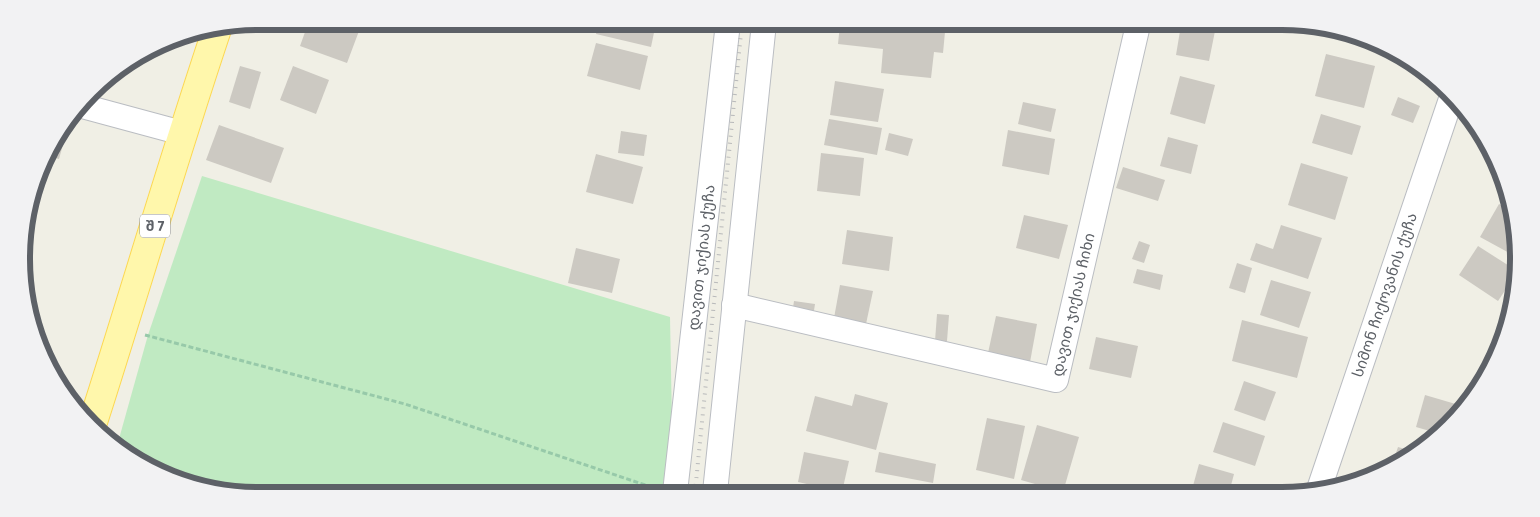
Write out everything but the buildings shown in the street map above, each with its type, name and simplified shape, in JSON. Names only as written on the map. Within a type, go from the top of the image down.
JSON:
[{"type":"main road","name":"შ 7","points":[[94,417],[182,133],[216,34]]},
{"type":"street","name":"დავით ჯიქიას ქუჩა","points":[[667,487],[727,30]]},
{"type":"street","points":[[716,487],[763,30]]},
{"type":"street","name":"დავით ჯიქიას ჩიხი","points":[[734,305],[1056,380],[1137,30]]},
{"type":"street","name":"სიმონ ჩიქოვანის ქუჩა","points":[[1321,484],[1449,104]]},
{"type":"street","points":[[87,107],[182,133]]},
{"type":"path","points":[[123,327],[405,404],[654,487]]},
{"type":"green space","points":[[202,176],[670,317],[672,423],[663,487],[244,487],[214,483],[185,475],[157,463],[119,440],[148,335]]},
{"type":"railway","points":[[696,487],[741,30]]}]
